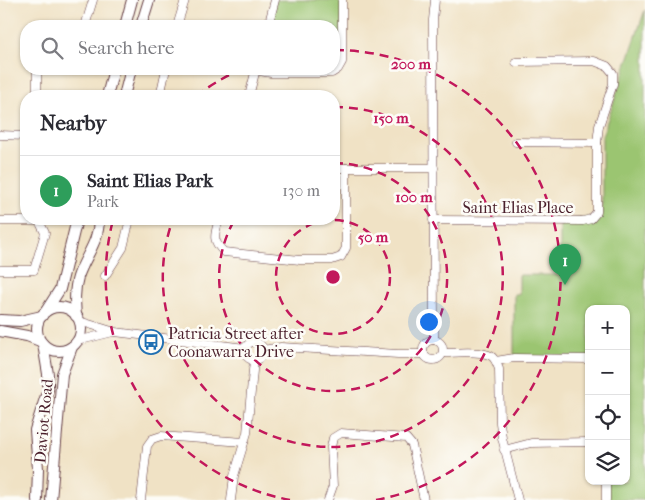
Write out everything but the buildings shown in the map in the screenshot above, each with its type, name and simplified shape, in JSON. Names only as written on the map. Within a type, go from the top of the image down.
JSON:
[{"type":"street","points":[[87,20],[93,0]]},
{"type":"street","points":[[127,20],[132,0]]},
{"type":"street","points":[[143,20],[148,0]]},
{"type":"street","points":[[179,20],[185,0]]},
{"type":"street","points":[[270,20],[275,0]]},
{"type":"street","points":[[340,66],[342,62],[342,0]]},
{"type":"street","points":[[434,340],[433,20],[435,0]]},
{"type":"street","name":"Saint Elias Place","points":[[433,220],[587,220],[594,216],[598,207],[597,143],[599,126],[613,84],[613,73],[607,66],[594,61],[516,62]]},
{"type":"street","points":[[37,75],[37,90]]},
{"type":"street","points":[[109,90],[113,75]]},
{"type":"street","points":[[126,90],[129,75]]},
{"type":"street","points":[[161,90],[165,75]]},
{"type":"street","points":[[250,90],[252,75]]},
{"type":"street","points":[[0,135],[20,136]]},
{"type":"street","points":[[516,142],[597,143]]},
{"type":"street","points":[[340,168],[434,168]]},
{"type":"street","points":[[217,225],[214,237],[216,245],[224,252],[300,260],[332,260],[341,256],[346,248],[346,168]]},
{"type":"street","points":[[0,221],[20,220]]},
{"type":"street","points":[[0,270],[34,270],[45,233],[42,225]]},
{"type":"street","points":[[41,343],[37,334],[37,326],[60,289],[76,225]]},
{"type":"street","points":[[74,344],[80,331],[75,299],[76,284],[80,271],[95,244],[99,225]]},
{"type":"street","points":[[105,276],[123,248],[129,225]]},
{"type":"street","points":[[0,320],[20,321],[60,308],[69,310],[78,319],[115,332],[245,348]]},
{"type":"street","points":[[0,331],[28,336],[51,350],[57,351],[62,351],[74,344],[115,332]]},
{"type":"street","points":[[263,350],[281,347],[424,354],[432,360],[439,358],[443,353],[442,346],[434,340]]},
{"type":"street","points":[[424,354],[425,344],[434,340]]},
{"type":"street","points":[[256,342],[260,344],[263,350],[261,357],[254,360],[248,358],[245,348],[250,343],[256,342]]},
{"type":"street","name":"Daviot Road","points":[[37,500],[38,469],[35,430],[48,389],[48,374],[41,343]]},
{"type":"street","name":"Daviot Road","points":[[51,500],[62,374],[74,344]]},
{"type":"street","points":[[443,353],[482,354],[491,356],[496,361],[499,369],[500,423],[504,450],[518,500]]},
{"type":"street","points":[[496,361],[514,358],[585,359]]},
{"type":"street","points":[[231,500],[234,476],[247,432],[254,360]]},
{"type":"street","points":[[328,500],[333,486],[331,447],[333,438],[341,433],[406,438],[412,445],[424,500]]},
{"type":"street","points":[[141,500],[147,446],[152,439],[161,436],[244,442]]},
{"type":"street","points":[[504,450],[530,443],[585,442]]},
{"type":"street","points":[[606,485],[606,500]]},
{"type":"green space","points":[[275,0],[342,0],[342,62],[340,64],[340,20],[270,20]]},
{"type":"green space","points":[[645,10],[645,500],[605,500],[604,485],[630,485],[630,305],[585,305],[585,359],[514,358],[514,294],[519,294],[519,275],[560,275],[560,221],[602,216],[602,136]]},
{"type":"place","name":"Saint Elias Park","points":[[565,285]]},
{"type":"place","name":"Patricia Street after Coonawarra Drive","points":[[151,342]]}]
